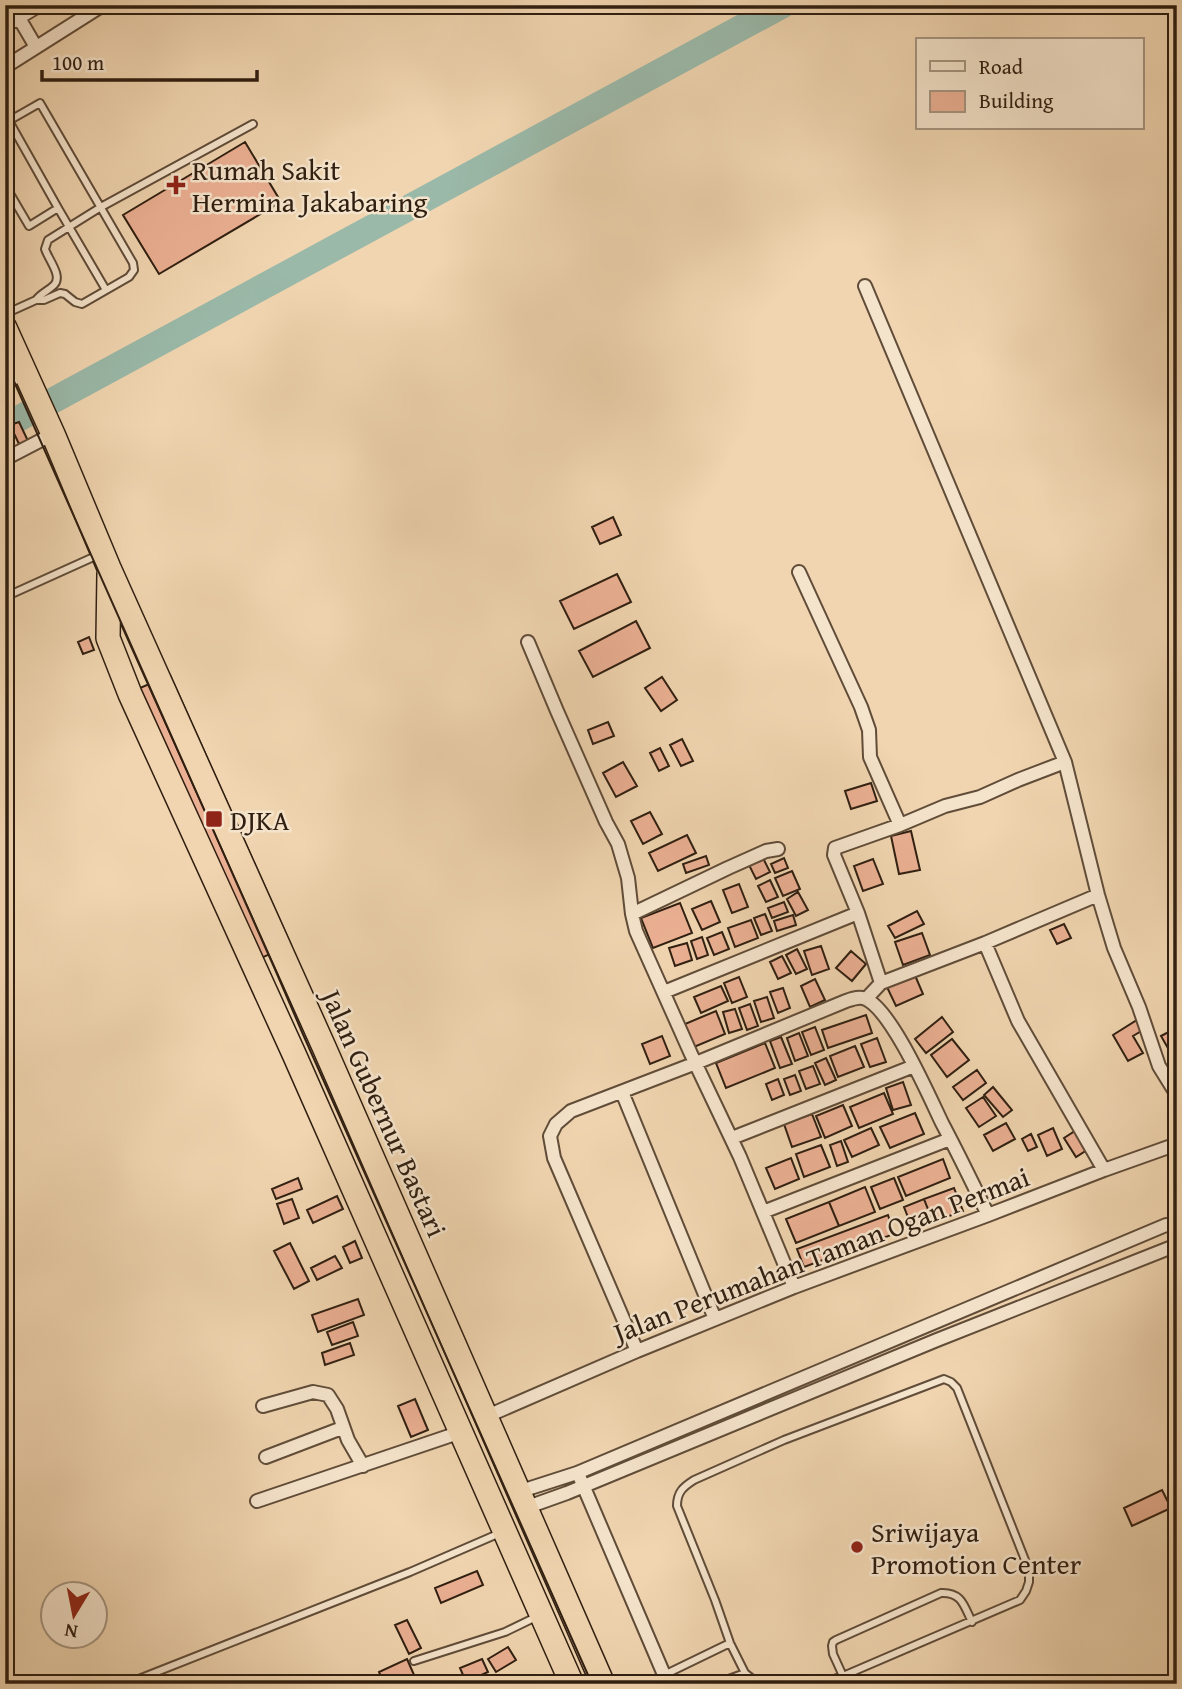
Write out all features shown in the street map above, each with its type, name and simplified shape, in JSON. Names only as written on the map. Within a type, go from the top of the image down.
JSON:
[{"type":"highway","name":"Jalan Gubernur Bastari","points":[[5,328],[15,378],[53,434],[106,560],[324,1047],[485,1417],[530,1497],[603,1684]]},
{"type":"highway","name":"Jalan Gubernur Bastari","points":[[106,560],[108,638],[130,694],[294,1054],[572,1684]]},
{"type":"highway","points":[[294,1054],[324,1047]]},
{"type":"street","points":[[5,26],[40,5]]},
{"type":"street","points":[[5,67],[103,5]]},
{"type":"street","points":[[19,18],[36,47]]},
{"type":"street","points":[[865,286],[1065,762],[1114,948],[1139,1007],[1159,1066],[1177,1095]]},
{"type":"street","points":[[5,459],[53,434]]},
{"type":"street","points":[[799,572],[861,707],[869,730],[870,757],[901,825]]},
{"type":"street","points":[[528,642],[562,724],[618,844],[628,878],[636,931],[732,1138],[794,1287]]},
{"type":"street","points":[[881,983],[858,913],[834,855],[835,849],[945,806],[981,797],[1065,762]]},
{"type":"street","points":[[632,914],[766,851],[778,849]]},
{"type":"street","points":[[866,999],[881,983],[1098,895]]},
{"type":"street","points":[[664,992],[858,913]]},
{"type":"street","points":[[985,943],[1018,1021],[1104,1170]]},
{"type":"street","points":[[637,1351],[554,1158],[550,1136],[556,1124],[571,1111],[846,1001],[866,999],[880,1009],[890,1023],[989,1215]]},
{"type":"street","points":[[732,1138],[914,1066]]},
{"type":"street","points":[[622,1092],[715,1319]]},
{"type":"street","points":[[763,1212],[950,1139]]},
{"type":"street","name":"Jalan Perumahan Taman Ogan Permai","points":[[485,1417],[794,1287],[1177,1144]]},
{"type":"street","points":[[530,1497],[562,1478],[1153,1230],[1166,1225],[1177,1227]]},
{"type":"street","points":[[530,1497],[567,1493],[937,1340],[1177,1245]]},
{"type":"street","points":[[263,1406],[313,1392],[328,1395],[363,1466]]},
{"type":"street","points":[[266,1457],[342,1428]]},
{"type":"street","points":[[257,1502],[461,1432]]},
{"type":"street","points":[[578,1473],[666,1679]]},
{"type":"lane","points":[[106,290],[69,228],[7,122],[40,103],[101,207],[134,267],[129,277],[82,304],[68,296],[57,278],[46,252],[45,245],[48,240],[69,228],[101,207],[253,124]]},
{"type":"lane","points":[[5,185],[29,226],[58,208]]},
{"type":"lane","points":[[36,300],[54,285],[57,278]]},
{"type":"lane","points":[[5,314],[60,293],[68,296]]},
{"type":"lane","points":[[5,597],[106,560]]},
{"type":"lane","points":[[759,1684],[745,1673],[730,1643],[677,1506],[682,1488],[694,1480],[784,1440],[944,1379],[957,1388],[1029,1570],[1026,1591],[1020,1600],[972,1622],[819,1684]]},
{"type":"lane","points":[[126,1684],[410,1572],[505,1531]]},
{"type":"lane","points":[[847,1684],[834,1654],[834,1642],[941,1593],[957,1595],[972,1622]]},
{"type":"lane","points":[[414,1661],[505,1632],[541,1614]]},
{"type":"lane","points":[[666,1679],[730,1643]]},
{"type":"lane","points":[[715,1684],[745,1673]]},
{"type":"building","points":[[245,142],[281,202],[159,274],[123,215]]},
{"type":"building","points":[[19,422],[28,441],[19,444],[10,425]]},
{"type":"building","points":[[613,517],[621,535],[600,544],[592,527]]},
{"type":"building","points":[[617,574],[631,602],[574,629],[560,601]]},
{"type":"building","points":[[636,621],[650,648],[593,677],[579,651]]},
{"type":"building","points":[[89,637],[94,650],[83,654],[78,642]]},
{"type":"building","points":[[170,675],[291,945],[254,961],[133,691]]},
{"type":"building","points":[[662,677],[677,700],[661,711],[645,688]]},
{"type":"building","points":[[608,722],[614,736],[593,744],[588,730]]},
{"type":"building","points":[[682,739],[693,761],[681,766],[670,745]]},
{"type":"building","points":[[660,748],[669,766],[659,771],[650,753]]},
{"type":"building","points":[[623,762],[637,786],[616,797],[603,773]]},
{"type":"building","points":[[871,783],[877,801],[851,809],[845,791]]},
{"type":"building","points":[[650,812],[662,834],[643,844],[631,821]]},
{"type":"building","points":[[911,831],[920,870],[899,874],[891,836]]},
{"type":"building","points":[[687,835],[696,853],[658,871],[649,853]]},
{"type":"building","points":[[706,856],[709,865],[686,873],[683,864]]},
{"type":"building","points":[[763,858],[770,872],[756,879],[749,865]]},
{"type":"building","points":[[784,858],[788,868],[775,873],[771,864]]},
{"type":"building","points":[[873,859],[883,884],[863,891],[854,866]]},
{"type":"building","points":[[792,871],[800,889],[783,896],[775,878]]},
{"type":"building","points":[[770,880],[778,897],[766,902],[758,886]]},
{"type":"building","points":[[739,884],[748,907],[732,913],[723,890]]},
{"type":"building","points":[[798,892],[808,910],[796,916],[787,899]]},
{"type":"building","points":[[711,901],[720,922],[702,930],[692,909]]},
{"type":"building","points":[[784,902],[788,912],[772,918],[768,908]]},
{"type":"building","points":[[680,903],[692,933],[653,948],[641,918]]},
{"type":"building","points":[[917,911],[924,924],[895,938],[888,926]]},
{"type":"building","points":[[765,914],[772,931],[761,935],[754,918]]},
{"type":"building","points":[[793,915],[796,925],[777,931],[774,921]]},
{"type":"building","points":[[751,920],[758,938],[735,947],[728,928]]},
{"type":"building","points":[[1064,924],[1071,938],[1057,944],[1050,930]]},
{"type":"building","points":[[722,932],[729,949],[714,955],[707,938]]},
{"type":"building","points":[[922,933],[930,955],[903,965],[895,942]]},
{"type":"building","points":[[702,937],[708,955],[697,959],[691,941]]},
{"type":"building","points":[[687,943],[692,960],[675,966],[669,948]]},
{"type":"building","points":[[821,946],[829,969],[812,975],[804,951]]},
{"type":"building","points":[[797,949],[807,969],[796,974],[786,955]]},
{"type":"building","points":[[851,951],[866,964],[852,981],[836,968]]},
{"type":"building","points":[[782,956],[791,973],[778,979],[770,962]]},
{"type":"building","points":[[914,973],[923,994],[896,1006],[886,985]]},
{"type":"building","points":[[739,977],[747,997],[732,1003],[724,983]]},
{"type":"building","points":[[815,979],[825,1000],[810,1007],[801,986]]},
{"type":"building","points":[[721,986],[728,1001],[701,1013],[694,997]]},
{"type":"building","points":[[783,988],[790,1008],[778,1013],[770,992]]},
{"type":"building","points":[[767,997],[774,1018],[761,1022],[754,1001]]},
{"type":"building","points":[[750,1004],[758,1026],[747,1030],[739,1008]]},
{"type":"building","points":[[735,1009],[742,1029],[729,1033],[723,1012]]},
{"type":"building","points":[[716,1011],[725,1034],[694,1047],[685,1024]]},
{"type":"building","points":[[866,1015],[872,1033],[828,1048],[822,1030]]},
{"type":"building","points":[[942,1017],[953,1032],[926,1053],[915,1039]]},
{"type":"building","points":[[1137,1020],[1143,1030],[1133,1036],[1143,1053],[1128,1061],[1113,1035]]},
{"type":"building","points":[[815,1027],[824,1050],[811,1055],[802,1032]]},
{"type":"building","points":[[1176,1028],[1177,1030],[1177,1064],[1161,1036]]},
{"type":"building","points":[[799,1033],[808,1056],[795,1061],[787,1038]]},
{"type":"building","points":[[662,1036],[670,1056],[650,1064],[642,1044]]},
{"type":"building","points":[[781,1037],[792,1064],[780,1068],[770,1041]]},
{"type":"building","points":[[877,1038],[886,1062],[870,1067],[861,1044]]},
{"type":"building","points":[[952,1039],[969,1060],[947,1077],[931,1055]]},
{"type":"building","points":[[765,1043],[775,1068],[726,1088],[716,1063]]},
{"type":"building","points":[[855,1046],[864,1067],[838,1077],[830,1056]]},
{"type":"building","points":[[826,1058],[836,1080],[825,1085],[815,1063]]},
{"type":"building","points":[[813,1066],[820,1084],[806,1089],[799,1071]]},
{"type":"building","points":[[977,1070],[986,1083],[963,1100],[953,1087]]},
{"type":"building","points":[[795,1075],[801,1091],[790,1095],[784,1079]]},
{"type":"building","points":[[778,1079],[784,1095],[772,1100],[766,1084]]},
{"type":"building","points":[[903,1082],[911,1105],[893,1110],[886,1088]]},
{"type":"building","points":[[993,1087],[1012,1110],[1003,1117],[984,1095]]},
{"type":"building","points":[[884,1093],[893,1114],[859,1128],[850,1107]]},
{"type":"building","points":[[983,1097],[996,1116],[979,1127],[966,1108]]},
{"type":"building","points":[[843,1105],[852,1126],[825,1138],[816,1116]]},
{"type":"building","points":[[915,1113],[924,1134],[890,1148],[880,1127]]},
{"type":"building","points":[[812,1114],[821,1137],[792,1147],[784,1124]]},
{"type":"building","points":[[1006,1123],[1015,1139],[993,1151],[984,1135]]},
{"type":"building","points":[[871,1128],[879,1145],[852,1157],[844,1140]]},
{"type":"building","points":[[1053,1128],[1062,1149],[1047,1156],[1038,1135]]},
{"type":"building","points":[[1075,1131],[1087,1150],[1076,1157],[1064,1138]]},
{"type":"building","points":[[1031,1134],[1037,1147],[1028,1151],[1022,1139]]},
{"type":"building","points":[[841,1141],[848,1162],[837,1166],[830,1145]]},
{"type":"building","points":[[821,1145],[830,1167],[804,1177],[796,1154]]},
{"type":"building","points":[[791,1158],[799,1179],[775,1189],[766,1168]]},
{"type":"building","points":[[943,1159],[950,1178],[906,1196],[898,1177]]},
{"type":"building","points":[[298,1178],[302,1189],[276,1199],[272,1189]]},
{"type":"building","points":[[894,1178],[903,1200],[880,1209],[871,1187]]},
{"type":"building","points":[[865,1187],[875,1212],[839,1226],[829,1202]]},
{"type":"building","points":[[954,1188],[963,1211],[933,1222],[924,1199]]},
{"type":"building","points":[[337,1196],[343,1209],[313,1223],[307,1210]]},
{"type":"building","points":[[292,1199],[299,1218],[284,1224],[277,1204]]},
{"type":"building","points":[[924,1199],[933,1222],[913,1230],[904,1207]]},
{"type":"building","points":[[829,1202],[839,1226],[796,1243],[786,1219]]},
{"type":"building","points":[[888,1215],[894,1234],[804,1267],[797,1249]]},
{"type":"building","points":[[355,1241],[362,1258],[350,1263],[343,1247]]},
{"type":"building","points":[[290,1243],[309,1281],[294,1289],[274,1251]]},
{"type":"building","points":[[335,1256],[342,1268],[317,1280],[311,1268]]},
{"type":"building","points":[[358,1299],[364,1315],[318,1332],[312,1315]]},
{"type":"building","points":[[353,1322],[358,1336],[332,1345],[327,1332]]},
{"type":"building","points":[[350,1343],[354,1355],[325,1365],[322,1353]]},
{"type":"building","points":[[415,1399],[428,1430],[411,1437],[398,1406]]},
{"type":"building","points":[[1162,1490],[1171,1508],[1132,1526],[1124,1508]]},
{"type":"building","points":[[477,1571],[483,1585],[441,1603],[435,1588]]},
{"type":"building","points":[[407,1620],[421,1648],[409,1654],[395,1625]]},
{"type":"building","points":[[508,1647],[516,1660],[496,1672],[488,1659]]},
{"type":"building","points":[[407,1659],[418,1684],[384,1684],[379,1672]]},
{"type":"building","points":[[482,1659],[488,1672],[466,1682],[460,1668]]},
{"type":"waterway","points":[[52,401],[783,5]]},
{"type":"waterway","points":[[5,426],[29,413]]},
{"type":"tram line","points":[[5,361],[592,1684]]},
{"type":"place","name":"Rumah Sakit Hermina Jakabaring","points":[[176,185]]},
{"type":"place","name":"DJKA","points":[[214,819]]},
{"type":"place","name":"Sriwijaya Promotion Center","points":[[857,1547]]}]
